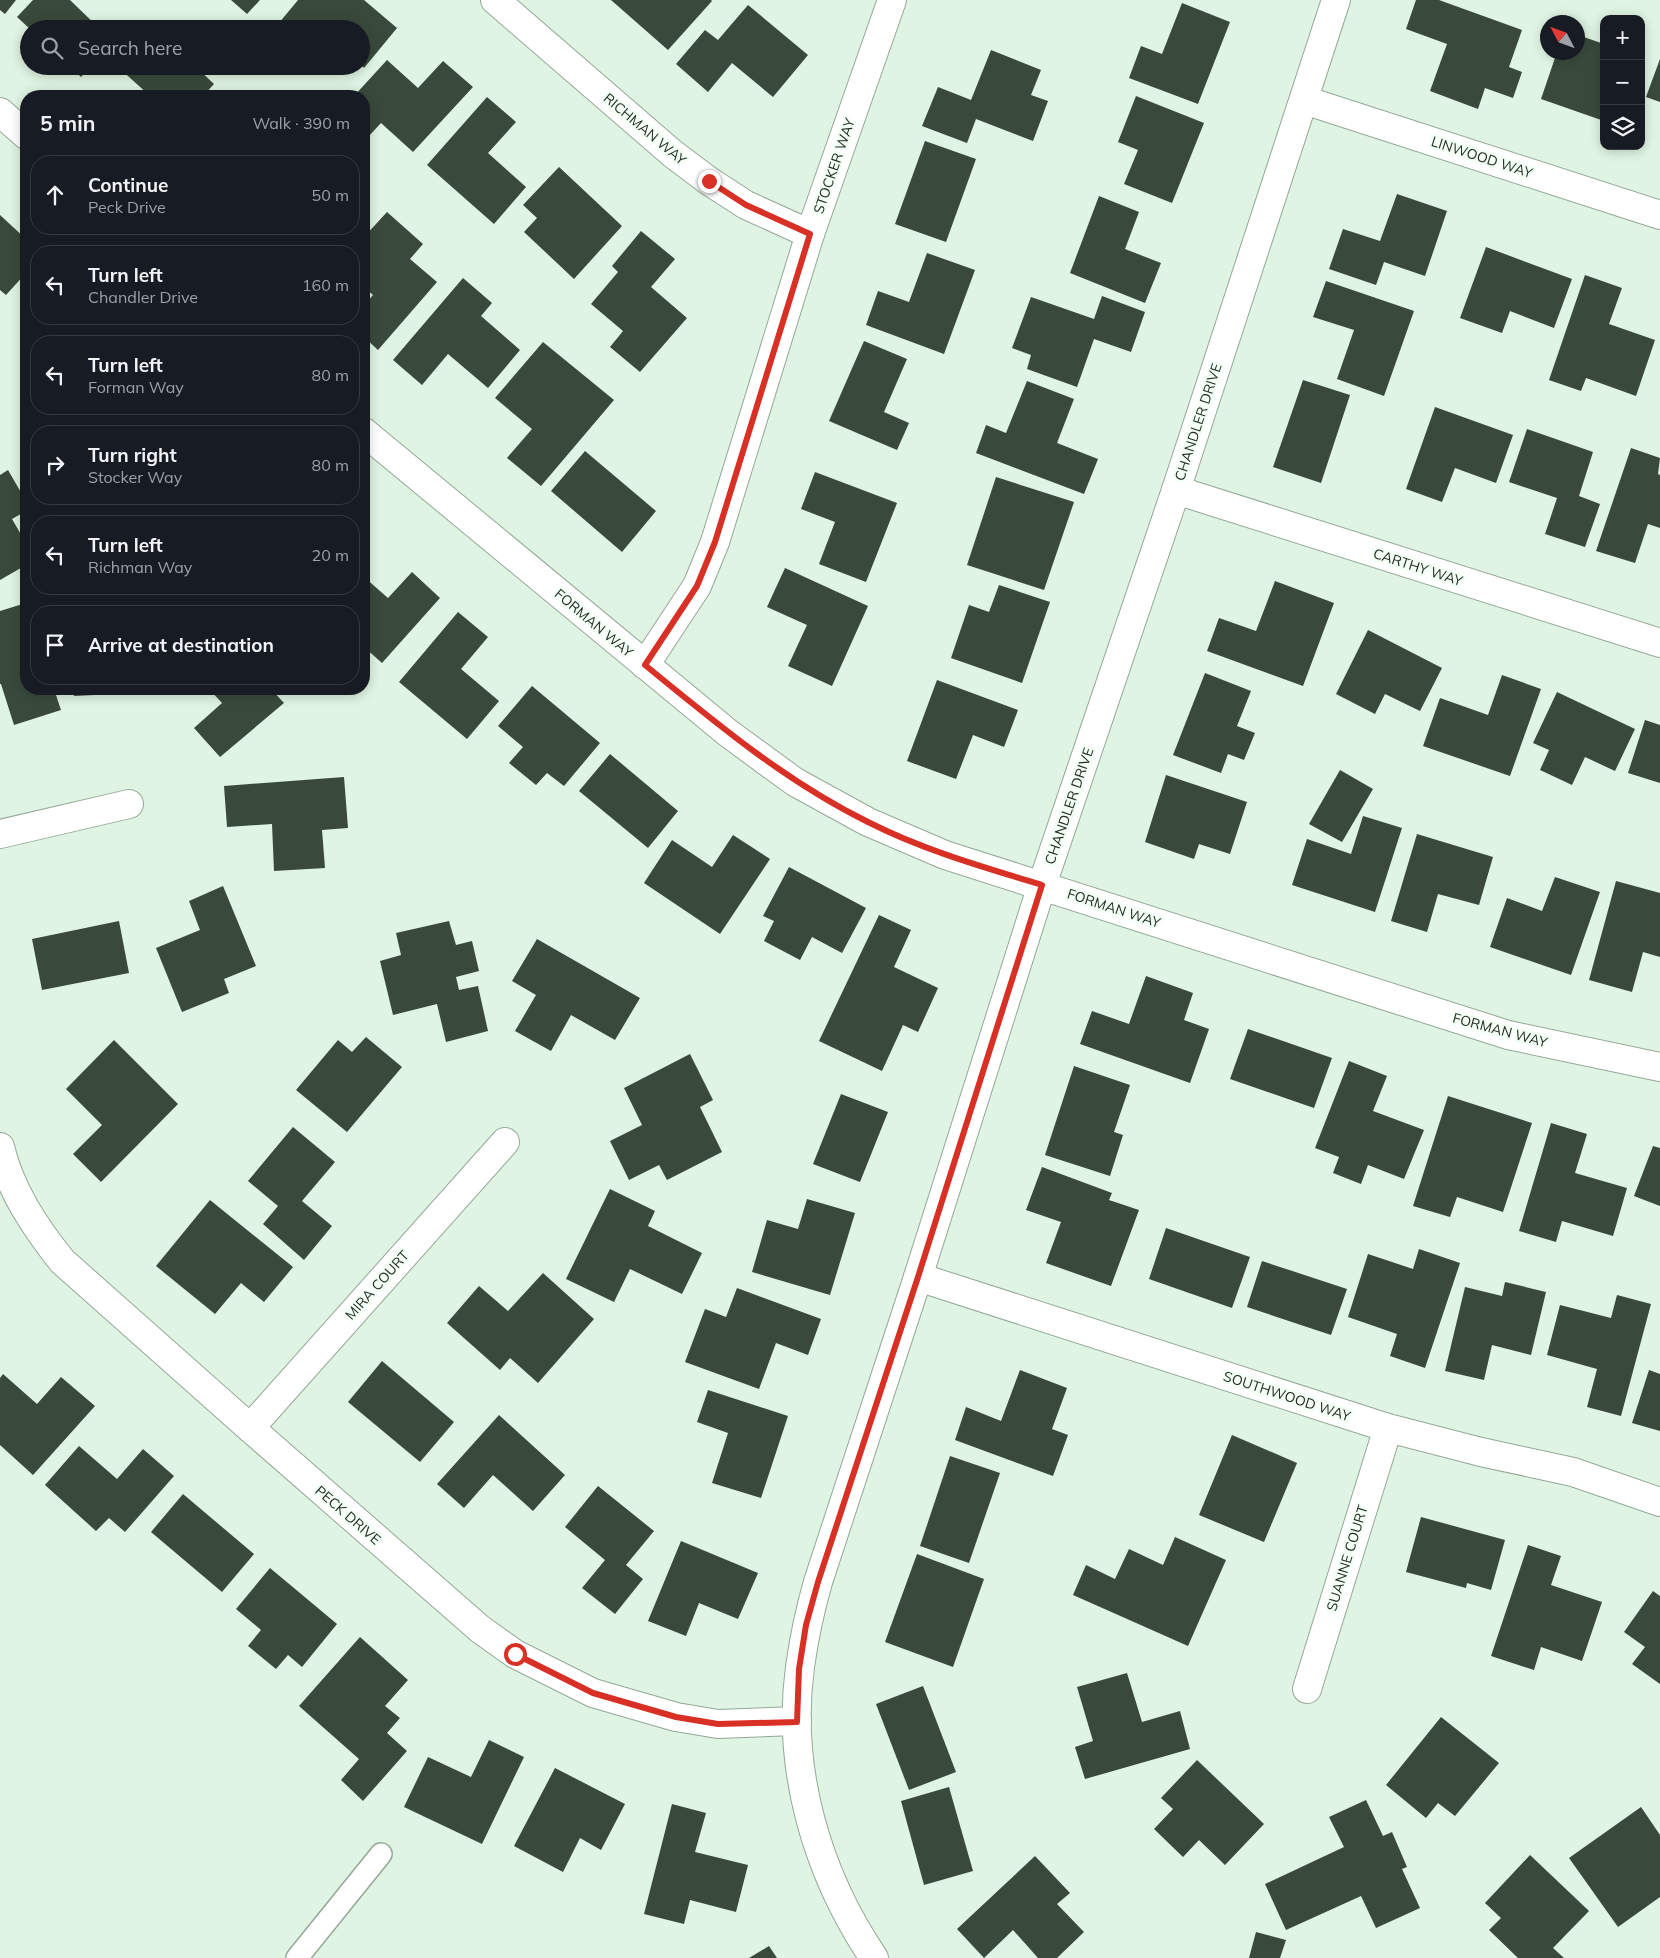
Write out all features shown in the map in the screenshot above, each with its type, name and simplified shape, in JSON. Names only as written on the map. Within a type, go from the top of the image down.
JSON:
[{"type":"street","name":"RICHMAN WAY","points":[[495,0],[673,154],[709,181],[746,205],[810,234]]},
{"type":"street","name":"STOCKER WAY","points":[[645,665],[697,586],[715,542],[810,234],[892,0]]},
{"type":"street","name":"CHANDLER DRIVE","points":[[874,1958],[857,1932],[836,1893],[820,1852],[807,1809],[800,1766],[797,1722],[799,1669],[806,1625],[1042,885],[1176,490],[1336,0]]},
{"type":"street","name":"LINWOOD WAY","points":[[1304,100],[1660,215]]},
{"type":"street","points":[[0,112],[20,130]]},
{"type":"street","name":"FORMAN WAY","points":[[370,437],[728,733],[796,782],[860,818],[946,855],[1508,1035],[1660,1067]]},
{"type":"street","name":"CARTHY WAY","points":[[1176,490],[1660,643]]},
{"type":"street","points":[[0,834],[130,804]]},
{"type":"street","name":"MIRA COURT","points":[[250,1428],[505,1142]]},
{"type":"street","name":"PECK DRIVE","points":[[0,1150],[18,1196],[37,1230],[62,1261],[446,1602],[480,1629],[515,1654],[593,1693],[676,1717],[718,1724],[797,1722]]},
{"type":"street","name":"SOUTHWOOD WAY","points":[[918,1277],[1388,1428],[1481,1452],[1573,1472],[1660,1502]]},
{"type":"street","name":"SUANNE COURT","points":[[1307,1689],[1388,1428]]},
{"type":"lane","points":[[297,1958],[381,1854]]},
{"type":"building","points":[[0,0],[16,0],[5,14],[0,10]]},
{"type":"building","points":[[33,0],[70,0],[91,20],[20,20],[17,17]]},
{"type":"building","points":[[231,0],[260,0],[247,14]]},
{"type":"building","points":[[298,0],[364,0],[397,28],[370,61],[370,20],[281,20]]},
{"type":"building","points":[[611,0],[711,0],[712,1],[668,50]]},
{"type":"building","points":[[1416,0],[1439,0],[1522,30],[1509,67],[1522,72],[1513,98],[1485,88],[1478,109],[1430,91],[1447,44],[1406,29]]},
{"type":"building","points":[[1182,3],[1230,22],[1198,104],[1129,78],[1141,46],[1162,54]]},
{"type":"building","points":[[748,5],[808,55],[773,97],[732,63],[708,92],[676,64],[705,30],[718,40]]},
{"type":"building","points":[[1585,37],[1600,43],[1600,120],[1541,99],[1554,60],[1585,60]]},
{"type":"building","points":[[991,50],[1041,70],[1031,95],[1048,101],[1033,141],[976,119],[967,143],[922,126],[938,87],[971,100]]},
{"type":"building","points":[[1660,59],[1660,102],[1646,97]]},
{"type":"building","points":[[387,60],[418,88],[443,61],[473,87],[413,152],[381,123],[370,135],[370,90],[360,90]]},
{"type":"building","points":[[127,75],[204,75],[214,84],[208,90],[143,90]]},
{"type":"building","points":[[1136,96],[1204,123],[1172,203],[1124,184],[1138,150],[1118,142]]},
{"type":"building","points":[[487,97],[516,122],[488,153],[526,187],[494,224],[427,165]]},
{"type":"building","points":[[925,141],[976,159],[946,242],[895,224]]},
{"type":"building","points":[[559,167],[622,226],[574,279],[524,232],[537,218],[523,205]]},
{"type":"building","points":[[1397,194],[1447,211],[1425,276],[1384,262],[1376,285],[1329,269],[1343,229],[1380,241]]},
{"type":"building","points":[[1099,196],[1139,212],[1125,249],[1161,263],[1145,303],[1070,273]]},
{"type":"building","points":[[387,212],[423,244],[410,259],[437,282],[378,350],[370,343],[370,298],[373,295],[370,292],[370,230]]},
{"type":"building","points":[[0,215],[20,233],[20,280],[6,295],[0,290]]},
{"type":"building","points":[[641,231],[675,259],[651,287],[687,318],[640,372],[610,347],[623,331],[591,304],[618,272],[612,266]]},
{"type":"building","points":[[1486,247],[1572,279],[1554,328],[1510,311],[1502,333],[1460,318]]},
{"type":"building","points":[[927,253],[975,270],[944,354],[866,325],[878,291],[909,302]]},
{"type":"building","points":[[1585,275],[1622,288],[1609,324],[1655,340],[1636,396],[1586,378],[1581,391],[1549,380]]},
{"type":"building","points":[[463,278],[492,303],[481,316],[520,350],[488,388],[448,354],[422,385],[393,360]]},
{"type":"building","points":[[1326,281],[1414,311],[1384,396],[1337,379],[1354,330],[1313,317]]},
{"type":"building","points":[[1102,296],[1145,312],[1131,352],[1094,339],[1077,387],[1027,369],[1031,355],[1012,348],[1031,297],[1094,319]]},
{"type":"building","points":[[864,341],[907,359],[884,412],[909,423],[897,450],[829,421]]},
{"type":"building","points":[[543,342],[614,400],[541,486],[507,458],[532,429],[495,398]]},
{"type":"building","points":[[1303,380],[1350,395],[1321,483],[1273,467]]},
{"type":"building","points":[[1027,381],[1074,399],[1057,443],[1098,459],[1084,494],[976,453],[986,425],[1006,433]]},
{"type":"building","points":[[1435,407],[1513,435],[1496,483],[1455,468],[1442,502],[1406,489]]},
{"type":"building","points":[[1527,429],[1593,452],[1579,496],[1600,504],[1585,547],[1545,534],[1557,498],[1509,482]]},
{"type":"building","points":[[1631,448],[1660,458],[1658,474],[1660,475],[1660,528],[1648,524],[1635,563],[1596,551]]},
{"type":"building","points":[[585,451],[656,511],[622,552],[551,491]]},
{"type":"building","points":[[8,470],[20,491],[20,514],[12,519],[20,533],[20,568],[0,580],[0,475]]},
{"type":"building","points":[[815,472],[897,503],[866,582],[819,564],[835,522],[801,509]]},
{"type":"building","points":[[996,477],[1074,502],[1044,590],[967,565]]},
{"type":"building","points":[[785,568],[868,606],[832,686],[788,666],[807,625],[767,607]]},
{"type":"building","points":[[412,572],[440,598],[382,663],[370,652],[370,582],[388,598]]},
{"type":"building","points":[[1275,581],[1334,603],[1303,686],[1207,651],[1219,618],[1256,631]]},
{"type":"building","points":[[999,585],[1050,602],[1022,683],[951,658],[969,605],[989,612]]},
{"type":"building","points":[[20,605],[20,695],[56,695],[61,710],[14,725],[0,684],[0,611]]},
{"type":"building","points":[[458,612],[488,637],[461,669],[499,701],[467,739],[399,682]]},
{"type":"building","points":[[1368,630],[1442,668],[1420,711],[1385,694],[1375,714],[1336,694]]},
{"type":"building","points":[[1205,673],[1251,691],[1237,726],[1255,733],[1244,760],[1228,754],[1221,773],[1173,755]]},
{"type":"building","points":[[1502,675],[1541,689],[1510,776],[1423,746],[1440,698],[1488,715]]},
{"type":"building","points":[[937,680],[1018,710],[1004,747],[973,735],[956,779],[907,761]]},
{"type":"building","points":[[532,686],[600,743],[564,786],[547,773],[536,785],[509,763],[523,747],[498,726]]},
{"type":"building","points":[[1557,692],[1635,729],[1615,771],[1585,757],[1572,785],[1540,770],[1549,750],[1533,743]]},
{"type":"building","points":[[215,695],[277,695],[284,703],[220,757],[194,728],[222,703]]},
{"type":"building","points":[[1645,720],[1660,725],[1660,783],[1628,773]]},
{"type":"building","points":[[610,754],[678,811],[648,848],[579,791]]},
{"type":"building","points":[[1340,770],[1373,789],[1342,842],[1309,824]]},
{"type":"building","points":[[1166,775],[1247,802],[1230,854],[1199,844],[1194,859],[1145,842]]},
{"type":"building","points":[[344,777],[348,828],[322,830],[325,868],[274,871],[272,824],[227,827],[224,786]]},
{"type":"building","points":[[1363,816],[1402,828],[1375,912],[1292,885],[1307,839],[1351,854]]},
{"type":"building","points":[[1417,834],[1493,857],[1479,905],[1438,894],[1427,932],[1391,921]]},
{"type":"building","points":[[733,835],[770,859],[720,934],[644,883],[672,840],[712,867]]},
{"type":"building","points":[[789,867],[866,908],[842,953],[812,937],[800,960],[764,941],[774,921],[763,916]]},
{"type":"building","points":[[1555,877],[1600,892],[1571,975],[1490,947],[1507,898],[1542,911]]},
{"type":"building","points":[[1616,881],[1660,893],[1660,957],[1643,952],[1632,992],[1589,980]]},
{"type":"building","points":[[223,886],[256,966],[224,979],[229,993],[182,1012],[156,948],[200,930],[189,901]]},
{"type":"building","points":[[879,915],[911,930],[894,967],[938,988],[918,1032],[903,1025],[882,1071],[819,1041]]},
{"type":"building","points":[[119,921],[129,973],[42,990],[32,939]]},
{"type":"building","points":[[449,921],[456,945],[472,941],[479,971],[456,977],[459,990],[478,986],[488,1031],[446,1042],[437,1004],[393,1015],[380,961],[401,955],[396,933]]},
{"type":"building","points":[[537,939],[640,998],[615,1040],[571,1015],[551,1051],[515,1031],[536,995],[512,981]]},
{"type":"building","points":[[1146,976],[1193,993],[1184,1020],[1209,1029],[1190,1083],[1080,1044],[1092,1011],[1129,1024]]},
{"type":"building","points":[[1248,1029],[1332,1058],[1314,1108],[1230,1079]]},
{"type":"building","points":[[366,1037],[402,1067],[347,1132],[296,1090],[338,1040],[352,1052]]},
{"type":"building","points":[[114,1040],[178,1104],[101,1182],[73,1154],[102,1125],[66,1089]]},
{"type":"building","points":[[690,1054],[713,1100],[700,1107],[722,1152],[667,1180],[659,1165],[629,1180],[610,1141],[642,1125],[624,1088]]},
{"type":"building","points":[[1349,1061],[1387,1076],[1373,1111],[1424,1130],[1404,1179],[1368,1165],[1361,1184],[1333,1173],[1339,1157],[1315,1148]]},
{"type":"building","points":[[1074,1066],[1130,1085],[1114,1132],[1123,1135],[1110,1176],[1045,1155]]},
{"type":"building","points":[[841,1094],[888,1112],[860,1182],[813,1164]]},
{"type":"building","points":[[1448,1096],[1532,1123],[1503,1212],[1457,1197],[1450,1217],[1413,1206]]},
{"type":"building","points":[[1551,1123],[1587,1134],[1575,1173],[1627,1188],[1613,1236],[1562,1221],[1556,1242],[1519,1231]]},
{"type":"building","points":[[293,1127],[335,1162],[302,1201],[332,1226],[304,1260],[263,1224],[278,1206],[248,1181]]},
{"type":"building","points":[[1653,1146],[1660,1148],[1660,1206],[1634,1196]]},
{"type":"building","points":[[1042,1167],[1112,1193],[1109,1200],[1139,1210],[1111,1286],[1046,1263],[1061,1222],[1026,1210]]},
{"type":"building","points":[[610,1189],[655,1211],[648,1226],[702,1253],[682,1294],[630,1269],[614,1302],[566,1279]]},
{"type":"building","points":[[807,1199],[855,1213],[830,1295],[752,1272],[767,1220],[798,1229]]},
{"type":"building","points":[[210,1200],[293,1267],[264,1302],[241,1283],[215,1314],[156,1266]]},
{"type":"building","points":[[1166,1228],[1250,1257],[1232,1308],[1149,1279]]},
{"type":"building","points":[[1419,1249],[1460,1263],[1425,1368],[1390,1356],[1397,1334],[1348,1317],[1368,1254],[1413,1269]]},
{"type":"building","points":[[1262,1261],[1347,1289],[1331,1335],[1247,1307]]},
{"type":"building","points":[[543,1273],[594,1319],[538,1383],[510,1358],[500,1370],[447,1323],[479,1286],[508,1311]]},
{"type":"building","points":[[1505,1282],[1546,1292],[1531,1355],[1492,1345],[1484,1380],[1445,1371],[1465,1287],[1502,1296]]},
{"type":"building","points":[[737,1288],[821,1319],[808,1355],[776,1343],[759,1389],[685,1362],[705,1309],[726,1317]]},
{"type":"building","points":[[1617,1295],[1651,1304],[1621,1416],[1587,1407],[1597,1369],[1547,1355],[1560,1305],[1611,1318]]},
{"type":"building","points":[[382,1361],[454,1422],[420,1462],[348,1402]]},
{"type":"building","points":[[1020,1370],[1067,1388],[1052,1429],[1068,1435],[1053,1476],[955,1440],[966,1407],[1001,1421]]},
{"type":"building","points":[[1649,1370],[1660,1374],[1660,1431],[1632,1423]]},
{"type":"building","points":[[3,1374],[37,1404],[61,1377],[95,1406],[33,1475],[0,1445],[0,1378]]},
{"type":"building","points":[[708,1390],[788,1416],[761,1498],[712,1483],[728,1433],[697,1422]]},
{"type":"building","points":[[499,1415],[565,1475],[533,1511],[493,1475],[464,1508],[437,1484]]},
{"type":"building","points":[[1232,1435],[1297,1463],[1264,1542],[1199,1515]]},
{"type":"building","points":[[79,1446],[117,1479],[143,1449],[174,1476],[125,1532],[109,1518],[96,1531],[45,1485]]},
{"type":"building","points":[[950,1456],[1000,1473],[969,1563],[920,1546]]},
{"type":"building","points":[[598,1486],[654,1531],[626,1565],[643,1579],[615,1614],[582,1588],[605,1560],[565,1527]]},
{"type":"building","points":[[183,1494],[254,1554],[222,1592],[151,1532]]},
{"type":"building","points":[[1421,1517],[1505,1540],[1491,1590],[1467,1583],[1466,1588],[1406,1572]]},
{"type":"building","points":[[1175,1537],[1226,1560],[1188,1646],[1073,1595],[1086,1565],[1115,1579],[1129,1549],[1163,1565]]},
{"type":"building","points":[[681,1541],[758,1573],[738,1619],[699,1603],[686,1636],[648,1621]]},
{"type":"building","points":[[1528,1545],[1561,1556],[1551,1585],[1602,1602],[1582,1661],[1541,1647],[1534,1670],[1491,1656]]},
{"type":"building","points":[[917,1554],[984,1579],[953,1667],[885,1642]]},
{"type":"building","points":[[270,1568],[337,1624],[302,1667],[288,1655],[276,1669],[248,1646],[261,1630],[236,1609]]},
{"type":"building","points":[[1653,1591],[1660,1596],[1660,1684],[1632,1664],[1645,1647],[1624,1632]]},
{"type":"building","points":[[360,1637],[408,1680],[385,1706],[400,1718],[387,1733],[407,1751],[363,1801],[341,1780],[359,1759],[299,1706]]},
{"type":"building","points":[[1127,1673],[1142,1722],[1180,1711],[1190,1749],[1085,1779],[1075,1747],[1093,1741],[1077,1687]]},
{"type":"building","points":[[923,1686],[956,1772],[909,1790],[876,1704]]},
{"type":"building","points":[[1441,1717],[1499,1763],[1455,1816],[1438,1803],[1426,1818],[1386,1785]]},
{"type":"building","points":[[489,1740],[524,1757],[482,1844],[404,1807],[428,1757],[471,1777]]},
{"type":"building","points":[[1197,1760],[1264,1824],[1225,1865],[1199,1840],[1183,1857],[1154,1829],[1173,1809],[1161,1798]]},
{"type":"building","points":[[555,1768],[625,1804],[601,1850],[580,1838],[563,1872],[514,1846]]},
{"type":"building","points":[[949,1787],[973,1871],[924,1885],[901,1801]]},
{"type":"building","points":[[1366,1800],[1383,1836],[1392,1832],[1407,1867],[1402,1869],[1420,1908],[1376,1928],[1361,1896],[1286,1930],[1265,1884],[1344,1847],[1329,1817]]},
{"type":"building","points":[[672,1804],[706,1813],[695,1852],[748,1865],[736,1912],[690,1900],[684,1924],[644,1914]]},
{"type":"building","points":[[1641,1807],[1660,1835],[1660,1897],[1618,1927],[1569,1858]]},
{"type":"building","points":[[1530,1855],[1589,1911],[1553,1948],[1564,1958],[1518,1958],[1489,1930],[1501,1918],[1485,1903]]},
{"type":"building","points":[[1035,1856],[1070,1893],[1057,1904],[1084,1932],[1057,1958],[1038,1958],[1013,1930],[984,1958],[957,1929]]},
{"type":"building","points":[[1256,1932],[1286,1940],[1280,1958],[1249,1958]]},
{"type":"building","points":[[769,1946],[777,1958],[749,1958]]},
{"type":"route","points":[[515,1654],[593,1693],[676,1717],[718,1724],[797,1722],[799,1669],[806,1625],[818,1582],[918,1277],[1042,885],[946,855],[868,822],[796,782],[728,733],[645,665],[697,586],[715,542],[810,234],[746,205],[709,181]]}]
